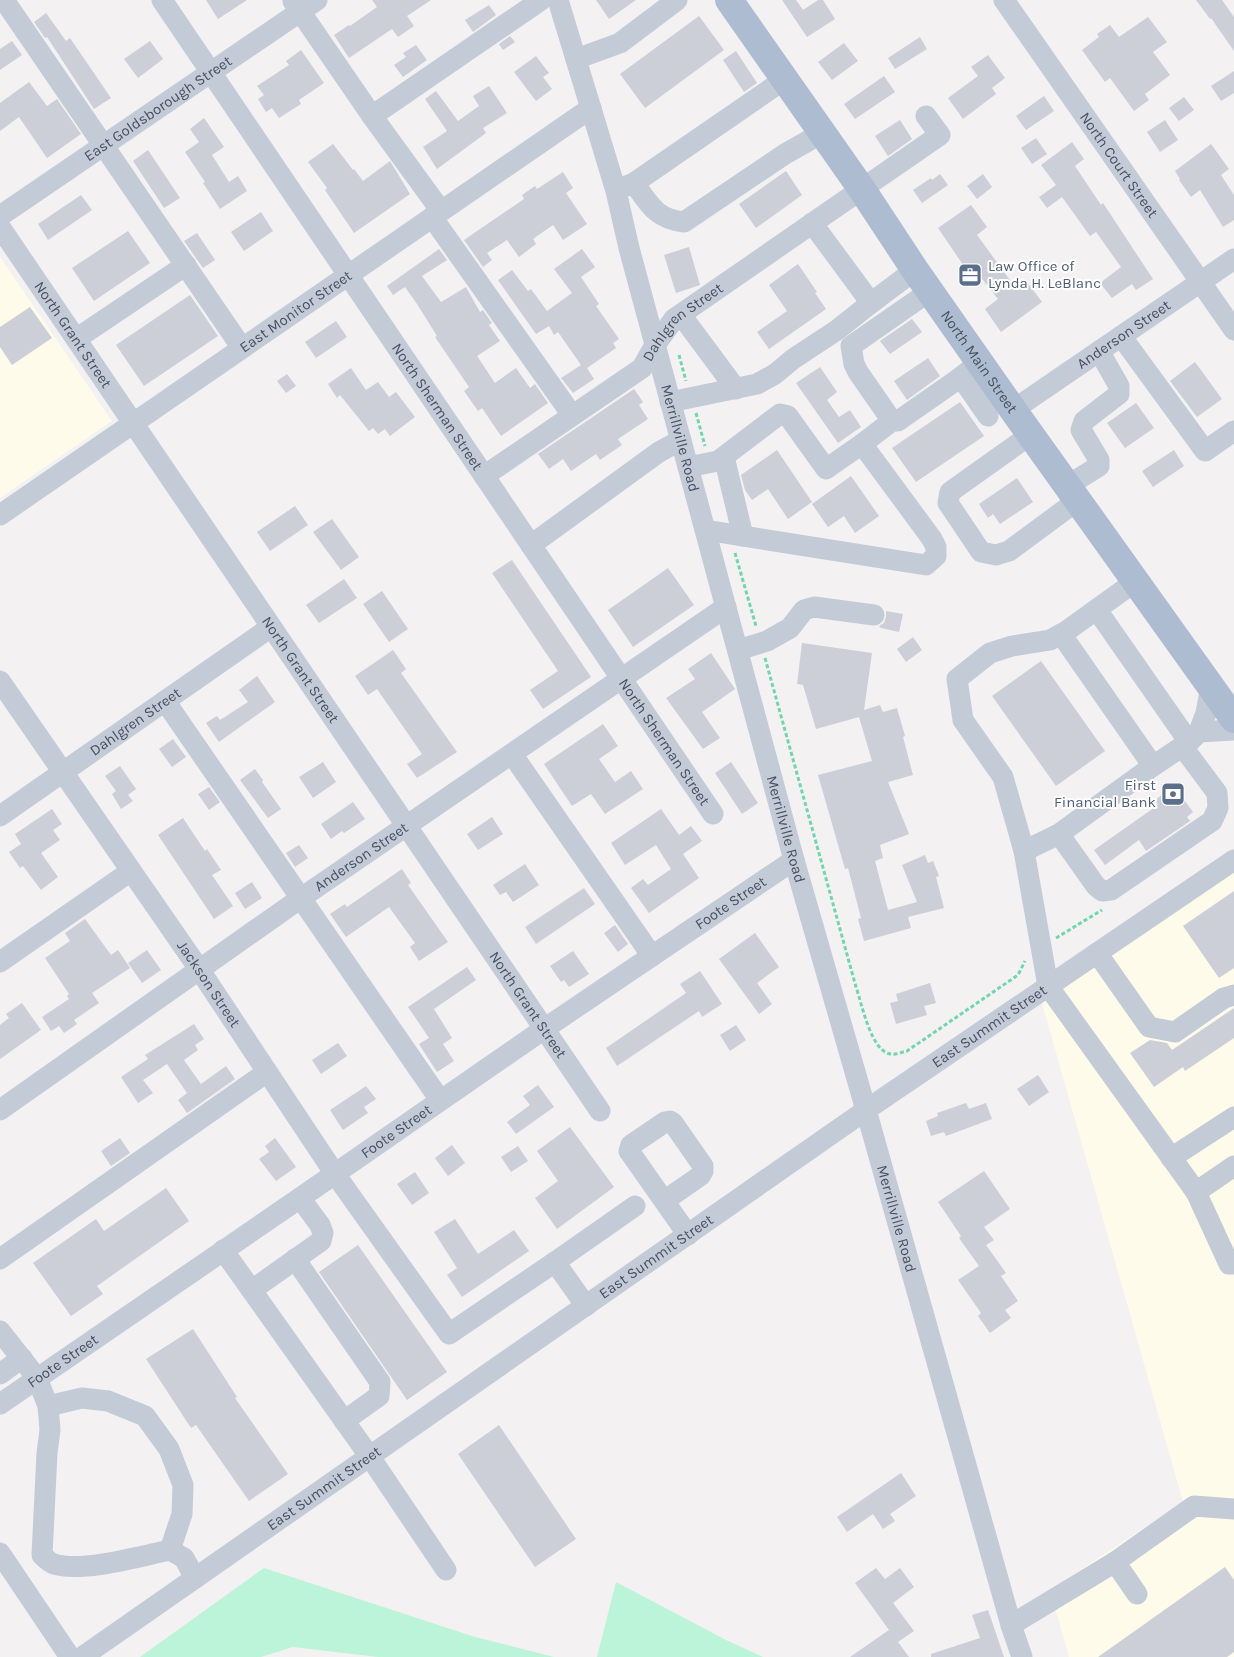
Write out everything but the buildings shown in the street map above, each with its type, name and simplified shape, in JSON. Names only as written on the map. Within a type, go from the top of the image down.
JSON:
[{"type":"main road","name":"North Main Street","points":[[738,3],[785,80],[861,188],[922,280],[970,370],[1000,413],[1030,435],[1232,716]]},
{"type":"street","points":[[4,0],[242,348]]},
{"type":"street","name":"North Sherman Street","points":[[162,0],[713,814]]},
{"type":"street","points":[[372,116],[541,0]]},
{"type":"street","name":"Merrillville Road","points":[[558,0],[591,108],[625,187],[629,248],[670,402],[794,860],[1022,1657]]},
{"type":"street","points":[[576,59],[620,43],[677,0]]},
{"type":"street","name":"North Court Street","points":[[1004,0],[1234,330]]},
{"type":"street","points":[[303,4],[372,116],[436,214],[572,415]]},
{"type":"street","name":"East Goldsborough Street","points":[[0,216],[211,72],[303,4]]},
{"type":"street","points":[[785,80],[625,187],[659,214],[672,221],[684,222],[785,154],[822,133]]},
{"type":"street","name":"East Monitor Street","points":[[0,515],[591,108]]},
{"type":"street","name":"Dahlgren Street","points":[[484,476],[642,368],[655,345],[674,319],[940,135],[926,116]]},
{"type":"street","points":[[812,223],[871,303]]},
{"type":"street","name":"North Grant Street","points":[[0,227],[600,1111]]},
{"type":"street","name":"Anderson Street","points":[[1000,413],[1099,351],[1234,259]]},
{"type":"street","points":[[76,339],[186,266]]},
{"type":"street","points":[[670,402],[756,384],[776,374],[793,359],[838,330],[871,303],[922,280]]},
{"type":"street","points":[[892,421],[858,372],[854,364],[851,346],[922,280]]},
{"type":"street","points":[[681,315],[736,389]]},
{"type":"street","points":[[1121,336],[1205,451],[1234,431]]},
{"type":"street","points":[[1030,435],[950,492],[948,503],[981,552],[996,555],[1009,551],[1099,466],[1099,460],[1082,430],[1084,421],[1119,394],[1120,386],[1099,351]]},
{"type":"street","points":[[688,467],[718,461],[780,414],[788,416],[826,469],[892,421],[898,421],[970,370]]},
{"type":"street","points":[[531,545],[659,452],[681,440]]},
{"type":"street","points":[[705,530],[926,565],[936,556],[936,547],[932,539],[862,444]]},
{"type":"street","points":[[724,457],[736,535]]},
{"type":"street","points":[[1136,581],[1061,634],[1050,640],[1012,646],[990,653],[957,680],[963,720],[1003,777],[1024,851],[1048,986],[1196,1192],[1229,1264],[1234,1264]]},
{"type":"street","name":"Anderson Street","points":[[0,1110],[406,825],[726,607]]},
{"type":"street","points":[[738,650],[761,643],[790,628],[804,610],[814,607],[874,615]]},
{"type":"street","points":[[1059,834],[1096,886],[1102,891],[1111,890],[1212,821],[1218,808],[1217,793],[1190,740],[1097,610]]},
{"type":"street","name":"Dahlgren Street","points":[[0,816],[271,628]]},
{"type":"street","points":[[1061,634],[1153,766]]},
{"type":"street","name":"Jackson Street","points":[[0,682],[199,969],[335,1174],[449,1334],[555,1262]]},
{"type":"street","points":[[1190,740],[1206,713],[1211,687]]},
{"type":"street","points":[[164,701],[440,1100]]},
{"type":"street","points":[[1024,851],[1059,834],[1190,740],[1232,716]]},
{"type":"street","points":[[512,754],[652,956]]},
{"type":"street","name":"Foote Street","points":[[0,1404],[440,1100],[794,860]]},
{"type":"street","name":"East Summit Street","points":[[82,1657],[866,1110],[1234,860]]},
{"type":"street","points":[[0,962],[131,871]]},
{"type":"street","points":[[1096,953],[1149,1027],[1174,1032],[1224,998],[1234,995]]},
{"type":"street","points":[[0,1259],[267,1072]]},
{"type":"street","points":[[1171,1158],[1234,1117]]},
{"type":"street","points":[[664,1201],[700,1176],[703,1171],[703,1166],[670,1121],[665,1122],[631,1145],[629,1151],[664,1201],[688,1235]]},
{"type":"street","points":[[1196,1192],[1234,1166]]},
{"type":"street","points":[[252,1290],[321,1241],[323,1233],[320,1225],[300,1198]]},
{"type":"street","points":[[586,1306],[555,1262],[635,1206]]},
{"type":"street","points":[[223,1250],[370,1457],[446,1570]]},
{"type":"street","points":[[295,1259],[380,1382],[379,1396],[344,1421]]},
{"type":"street","points":[[0,1331],[37,1378],[48,1406],[50,1430],[42,1555],[52,1564],[74,1567],[125,1560],[170,1550],[184,1558],[195,1578]]},
{"type":"street","points":[[0,1374],[22,1358]]},
{"type":"street","points":[[48,1406],[82,1398],[108,1401],[145,1416],[169,1449],[183,1484],[182,1514],[170,1550]]},
{"type":"street","points":[[1012,1625],[1115,1562],[1194,1506],[1234,1508]]},
{"type":"street","points":[[0,1553],[70,1657]]},
{"type":"street","points":[[1115,1562],[1137,1594]]},
{"type":"path","points":[[736,535],[761,643],[856,987],[874,1039],[882,1051],[892,1054],[907,1051],[1018,975],[1027,959],[1041,947],[1108,907]]},
{"type":"shaded area","points":[[0,257],[112,421],[0,498]]},
{"type":"shaded area","points":[[1234,872],[1234,1657],[1069,1657],[1050,1590],[1183,1502],[1042,1003]]},
{"type":"green space","points":[[264,1568],[475,1637],[554,1657],[378,1657],[293,1647],[261,1657],[140,1657]]},
{"type":"green space","points":[[616,1582],[726,1640],[763,1657],[597,1657]]},
{"type":"place","name":"Law Office of Lynda H. LeBlanc","points":[[970,275]]},
{"type":"place","name":"First Financial Bank","points":[[1173,794]]}]
